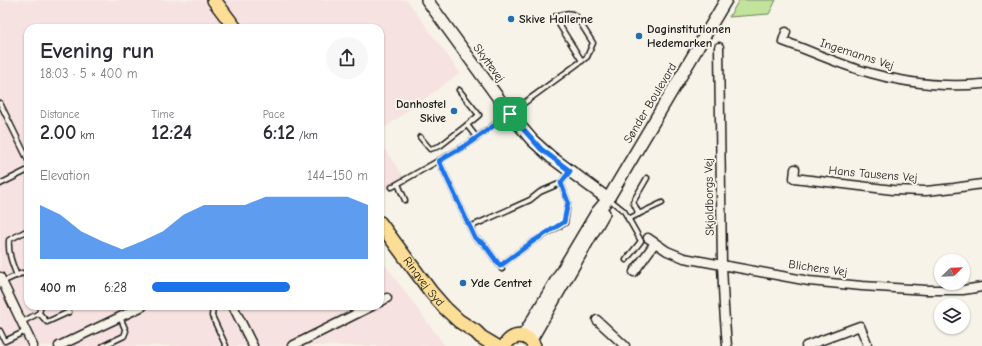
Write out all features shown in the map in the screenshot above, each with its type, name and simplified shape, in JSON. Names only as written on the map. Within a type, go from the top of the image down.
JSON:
[{"type":"main road","points":[[214,0],[232,24]]},
{"type":"main road","name":"Ringvej Syd","points":[[384,228],[431,292],[445,308],[459,321],[496,346]]},
{"type":"main road","name":"Ringvej Syd","points":[[476,332],[507,343]]},
{"type":"main road","points":[[507,343],[516,336],[529,341]]},
{"type":"street","name":"Skyttevej","points":[[427,0],[510,114],[541,149],[608,199]]},
{"type":"street","name":"Sønder Boulevard","points":[[529,341],[597,212],[608,199],[726,0]]},
{"type":"street","name":"Ingemanns Vej","points":[[786,32],[782,41],[859,70],[922,83],[951,85],[982,84]]},
{"type":"street","name":"Skjoldborgs Vej","points":[[719,47],[722,265],[727,346]]},
{"type":"street","name":"Hans Tausens Vej","points":[[795,169],[794,178],[892,190],[926,191],[982,184]]},
{"type":"street","name":"Blichers Vej","points":[[648,238],[667,251],[684,258],[809,281],[926,290],[963,290],[982,287]]},
{"type":"street","points":[[634,272],[656,243]]},
{"type":"street","points":[[1,280],[33,346]]},
{"type":"street","points":[[59,346],[135,310]]},
{"type":"street","points":[[235,310],[253,346]]},
{"type":"street","points":[[292,346],[364,310]]},
{"type":"street","points":[[597,320],[625,346]]},
{"type":"street","points":[[806,346],[860,326],[867,343]]},
{"type":"lane","points":[[392,187],[477,138],[582,61],[587,57],[593,43],[576,16],[572,13],[567,13],[556,16],[560,26],[582,61]]},
{"type":"lane","points":[[420,137],[430,149],[440,146],[479,115],[459,90]]},
{"type":"lane","points":[[0,103],[24,152]]},
{"type":"lane","points":[[467,125],[477,138]]},
{"type":"lane","points":[[439,161],[475,238],[484,244],[501,268],[532,242],[564,222],[568,202],[561,183]]},
{"type":"lane","points":[[470,227],[530,200],[540,192],[561,183],[570,171]]},
{"type":"lane","points":[[0,184],[24,172]]},
{"type":"lane","points":[[639,214],[633,202],[647,178]]},
{"type":"lane","points":[[398,184],[405,200]]},
{"type":"lane","points":[[608,199],[624,212],[641,241],[626,260]]},
{"type":"lane","points":[[628,219],[662,203]]},
{"type":"lane","points":[[17,276],[10,261],[8,250],[9,240],[24,232]]},
{"type":"lane","points":[[1,280],[17,276],[22,273],[24,274]]},
{"type":"lane","points":[[21,322],[39,313],[40,310]]},
{"type":"lane","points":[[39,313],[47,322],[69,312],[68,310]]},
{"type":"lane","points":[[213,310],[212,316],[226,346]]},
{"type":"lane","points":[[103,346],[124,336],[126,332],[120,317]]},
{"type":"lane","points":[[0,331],[5,341],[26,331]]},
{"type":"shaded area","points":[[0,0],[407,0],[460,73],[384,128],[384,24],[24,24],[24,310],[384,310],[384,263],[445,346],[0,346]]},
{"type":"shaded area","points":[[384,149],[404,177],[384,191]]},
{"type":"green space","points":[[739,0],[776,0],[769,14],[729,17]]},
{"type":"place","name":"Skive Hallerne","points":[[511,19]]},
{"type":"place","name":"Daginstitutionen Hedemarken","points":[[639,36]]},
{"type":"place","name":"Danhostel Skive","points":[[454,111]]},
{"type":"place","name":"Yde Centret","points":[[463,283]]},
{"type":"route","points":[[510,114],[541,149],[570,171],[561,183],[568,202],[564,222],[532,242],[500,266],[484,244],[475,238],[439,161],[468,144],[510,114]]}]
